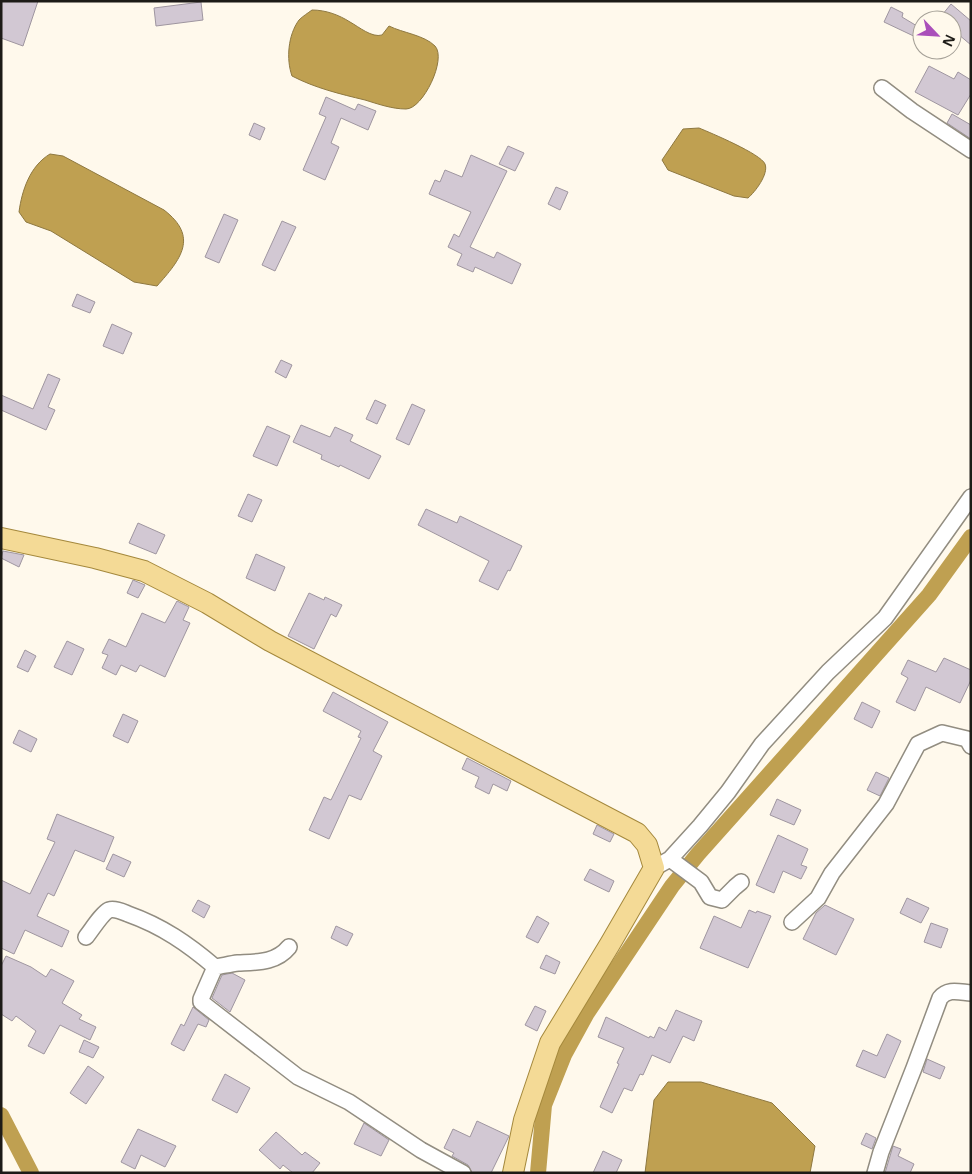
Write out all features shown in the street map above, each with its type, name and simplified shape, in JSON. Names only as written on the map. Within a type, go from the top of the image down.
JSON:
[{"type":"main road","points":[[1,538],[95,558],[144,571],[207,603],[270,641],[637,833],[667,864],[610,944],[550,1042],[524,1120],[513,1173]]},
{"type":"street","points":[[882,88],[918,115],[971,150]]},
{"type":"street","points":[[741,882],[722,900],[715,900],[710,898],[701,882],[667,864],[728,792],[762,744],[828,672],[885,618],[971,497]]},
{"type":"street","points":[[792,922],[818,898],[832,873],[886,804],[918,744],[942,733],[966,739],[971,746]]},
{"type":"street","points":[[86,937],[105,914],[110,910],[118,910],[150,922],[188,946],[215,967],[238,963],[260,963],[284,953],[289,946]]},
{"type":"street","points":[[215,967],[201,999],[202,1002],[298,1077],[349,1102],[420,1150],[463,1173]]},
{"type":"street","points":[[875,1173],[881,1152],[940,998],[949,991],[971,993]]},
{"type":"shaded area","points":[[312,10],[337,15],[374,35],[382,35],[389,26],[425,39],[435,46],[438,52],[436,72],[419,101],[413,107],[406,109],[390,107],[328,90],[292,76],[289,62],[289,47],[292,33],[299,20]]},
{"type":"shaded area","points":[[699,128],[746,150],[765,164],[766,168],[763,178],[748,198],[734,196],[668,170],[662,160],[683,129]]},
{"type":"shaded area","points":[[50,154],[63,156],[164,210],[175,220],[181,229],[183,248],[173,267],[157,286],[134,282],[51,231],[26,222],[19,212],[22,195],[32,172]]},
{"type":"shaded area","points":[[668,1082],[701,1082],[772,1103],[815,1146],[810,1173],[645,1173],[654,1100]]},
{"type":"building","points":[[1,1],[38,1],[23,46],[1,38]]},
{"type":"building","points":[[201,2],[203,20],[156,26],[154,8]]},
{"type":"building","points":[[951,4],[958,10],[946,10]]},
{"type":"building","points":[[891,7],[903,13],[902,17],[912,23],[912,35],[884,22]]},
{"type":"building","points":[[962,13],[971,21],[971,45],[962,37]]},
{"type":"building","points":[[929,66],[954,79],[958,72],[971,80],[971,94],[958,115],[915,92]]},
{"type":"building","points":[[326,97],[355,110],[358,104],[376,111],[368,130],[341,118],[331,143],[339,147],[325,180],[303,170],[326,117],[319,114]]},
{"type":"building","points":[[952,114],[971,125],[971,139],[947,123]]},
{"type":"building","points":[[254,123],[265,128],[260,140],[249,135]]},
{"type":"building","points":[[508,146],[524,153],[515,171],[499,164]]},
{"type":"building","points":[[471,155],[507,171],[470,247],[494,258],[497,252],[521,264],[512,284],[475,267],[473,272],[457,265],[462,254],[448,247],[454,234],[459,237],[471,212],[429,194],[435,180],[440,182],[445,170],[462,177]]},
{"type":"building","points":[[556,187],[568,192],[560,210],[548,204]]},
{"type":"building","points":[[224,214],[238,220],[219,263],[205,257]]},
{"type":"building","points":[[282,221],[296,227],[275,271],[262,265]]},
{"type":"building","points":[[77,294],[95,302],[90,313],[72,306]]},
{"type":"building","points":[[112,324],[132,333],[123,354],[103,346]]},
{"type":"building","points":[[281,360],[292,365],[286,378],[275,372]]},
{"type":"building","points":[[48,374],[60,379],[48,407],[55,410],[46,430],[1,410],[1,395],[33,409]]},
{"type":"building","points":[[375,400],[386,405],[377,424],[366,419]]},
{"type":"building","points":[[412,404],[425,410],[409,445],[396,439]]},
{"type":"building","points":[[301,425],[330,437],[335,427],[353,435],[350,441],[381,456],[369,479],[340,465],[339,467],[321,459],[322,455],[293,442]]},
{"type":"building","points":[[267,426],[290,436],[277,466],[253,456]]},
{"type":"building","points":[[248,494],[262,500],[252,522],[238,516]]},
{"type":"building","points":[[426,509],[457,523],[460,516],[522,546],[498,590],[479,581],[489,561],[418,525]]},
{"type":"building","points":[[138,523],[165,535],[156,554],[129,543]]},
{"type":"building","points":[[3,551],[24,555],[19,567],[1,558]]},
{"type":"building","points":[[256,554],[285,567],[275,591],[246,578]]},
{"type":"building","points":[[133,580],[145,585],[138,598],[127,593]]},
{"type":"building","points":[[309,593],[324,600],[325,597],[342,605],[336,617],[331,614],[314,649],[288,636]]},
{"type":"building","points":[[177,601],[189,607],[183,620],[190,623],[165,677],[140,665],[136,672],[121,665],[116,675],[102,668],[108,655],[102,653],[109,639],[126,647],[142,613],[165,623]]},
{"type":"building","points":[[67,641],[84,649],[72,675],[54,667]]},
{"type":"building","points":[[25,650],[36,656],[28,672],[17,667]]},
{"type":"building","points":[[944,658],[971,670],[971,680],[960,703],[926,687],[915,711],[896,702],[908,678],[901,674],[908,660],[936,672]]},
{"type":"building","points":[[333,692],[388,722],[373,751],[382,756],[361,800],[349,795],[329,839],[309,830],[324,797],[331,800],[361,738],[358,737],[361,731],[323,711]]},
{"type":"building","points":[[862,702],[880,711],[872,728],[854,719]]},
{"type":"building","points":[[123,714],[138,721],[128,743],[113,736]]},
{"type":"building","points":[[19,730],[37,739],[31,752],[13,743]]},
{"type":"building","points":[[467,758],[511,781],[507,791],[493,784],[489,794],[475,787],[479,777],[462,769]]},
{"type":"building","points":[[876,772],[889,778],[880,796],[867,790]]},
{"type":"building","points":[[777,799],[801,810],[794,825],[770,815]]},
{"type":"building","points":[[57,814],[114,837],[104,862],[75,850],[54,896],[48,893],[37,916],[69,931],[62,947],[25,930],[14,954],[1,948],[1,880],[30,894],[55,842],[47,839]]},
{"type":"building","points":[[597,825],[614,834],[610,842],[593,834]]},
{"type":"building","points":[[778,835],[808,849],[801,865],[807,867],[801,879],[783,871],[774,893],[756,885]]},
{"type":"building","points":[[113,854],[131,862],[124,877],[106,869]]},
{"type":"building","points":[[590,869],[614,881],[609,892],[584,880]]},
{"type":"building","points":[[907,898],[929,908],[921,923],[900,913]]},
{"type":"building","points":[[198,900],[210,906],[204,918],[192,911]]},
{"type":"building","points":[[825,905],[854,919],[836,955],[803,939],[816,913]]},
{"type":"building","points":[[749,910],[771,916],[748,968],[700,948],[714,916],[741,928]]},
{"type":"building","points":[[537,916],[549,923],[538,943],[526,937]]},
{"type":"building","points":[[931,923],[948,929],[941,948],[924,942]]},
{"type":"building","points":[[336,926],[353,934],[347,946],[331,938]]},
{"type":"building","points":[[546,955],[560,962],[555,974],[540,968]]},
{"type":"building","points":[[6,956],[31,967],[46,977],[51,969],[74,981],[62,1003],[82,1015],[79,1019],[96,1027],[90,1040],[60,1025],[44,1054],[28,1046],[36,1031],[16,1016],[12,1021],[1,1014],[1,966]]},
{"type":"building","points":[[232,973],[245,980],[230,1012],[212,998],[222,975]]},
{"type":"building","points":[[535,1006],[546,1011],[537,1031],[525,1025]]},
{"type":"building","points":[[193,1007],[209,1020],[206,1027],[198,1024],[184,1051],[171,1044],[181,1024],[184,1026]]},
{"type":"building","points":[[676,1010],[702,1021],[694,1041],[683,1036],[670,1063],[652,1055],[643,1075],[640,1074],[632,1091],[624,1088],[612,1113],[600,1107],[624,1048],[598,1037],[606,1017],[649,1038],[650,1036],[654,1038],[659,1027],[666,1031]]},
{"type":"building","points":[[887,1034],[901,1041],[885,1078],[856,1066],[863,1050],[877,1056]]},
{"type":"building","points":[[84,1040],[99,1047],[93,1058],[79,1052]]},
{"type":"building","points":[[927,1059],[945,1067],[940,1079],[923,1072]]},
{"type":"building","points":[[88,1066],[104,1077],[86,1104],[70,1093]]},
{"type":"building","points":[[225,1074],[250,1088],[237,1113],[212,1100]]},
{"type":"building","points":[[477,1121],[509,1136],[491,1173],[472,1173],[468,1165],[452,1156],[454,1153],[444,1148],[453,1129],[470,1137]]},
{"type":"building","points":[[364,1123],[389,1140],[381,1156],[354,1144]]},
{"type":"building","points":[[138,1129],[176,1146],[165,1167],[141,1155],[135,1169],[121,1162]]},
{"type":"building","points":[[276,1132],[302,1155],[305,1152],[320,1163],[312,1173],[293,1173],[283,1165],[280,1169],[259,1150]]},
{"type":"building","points":[[866,1133],[876,1138],[872,1149],[861,1144]]},
{"type":"building","points":[[893,1146],[901,1149],[898,1156],[914,1164],[910,1173],[885,1173]]},
{"type":"building","points":[[603,1151],[622,1160],[616,1173],[593,1173]]},
{"type":"waterway","points":[[538,1173],[544,1105],[564,1055],[587,1013],[672,886],[698,854],[929,595],[971,537]]},
{"type":"waterway","points":[[1,1115],[31,1173]]}]
